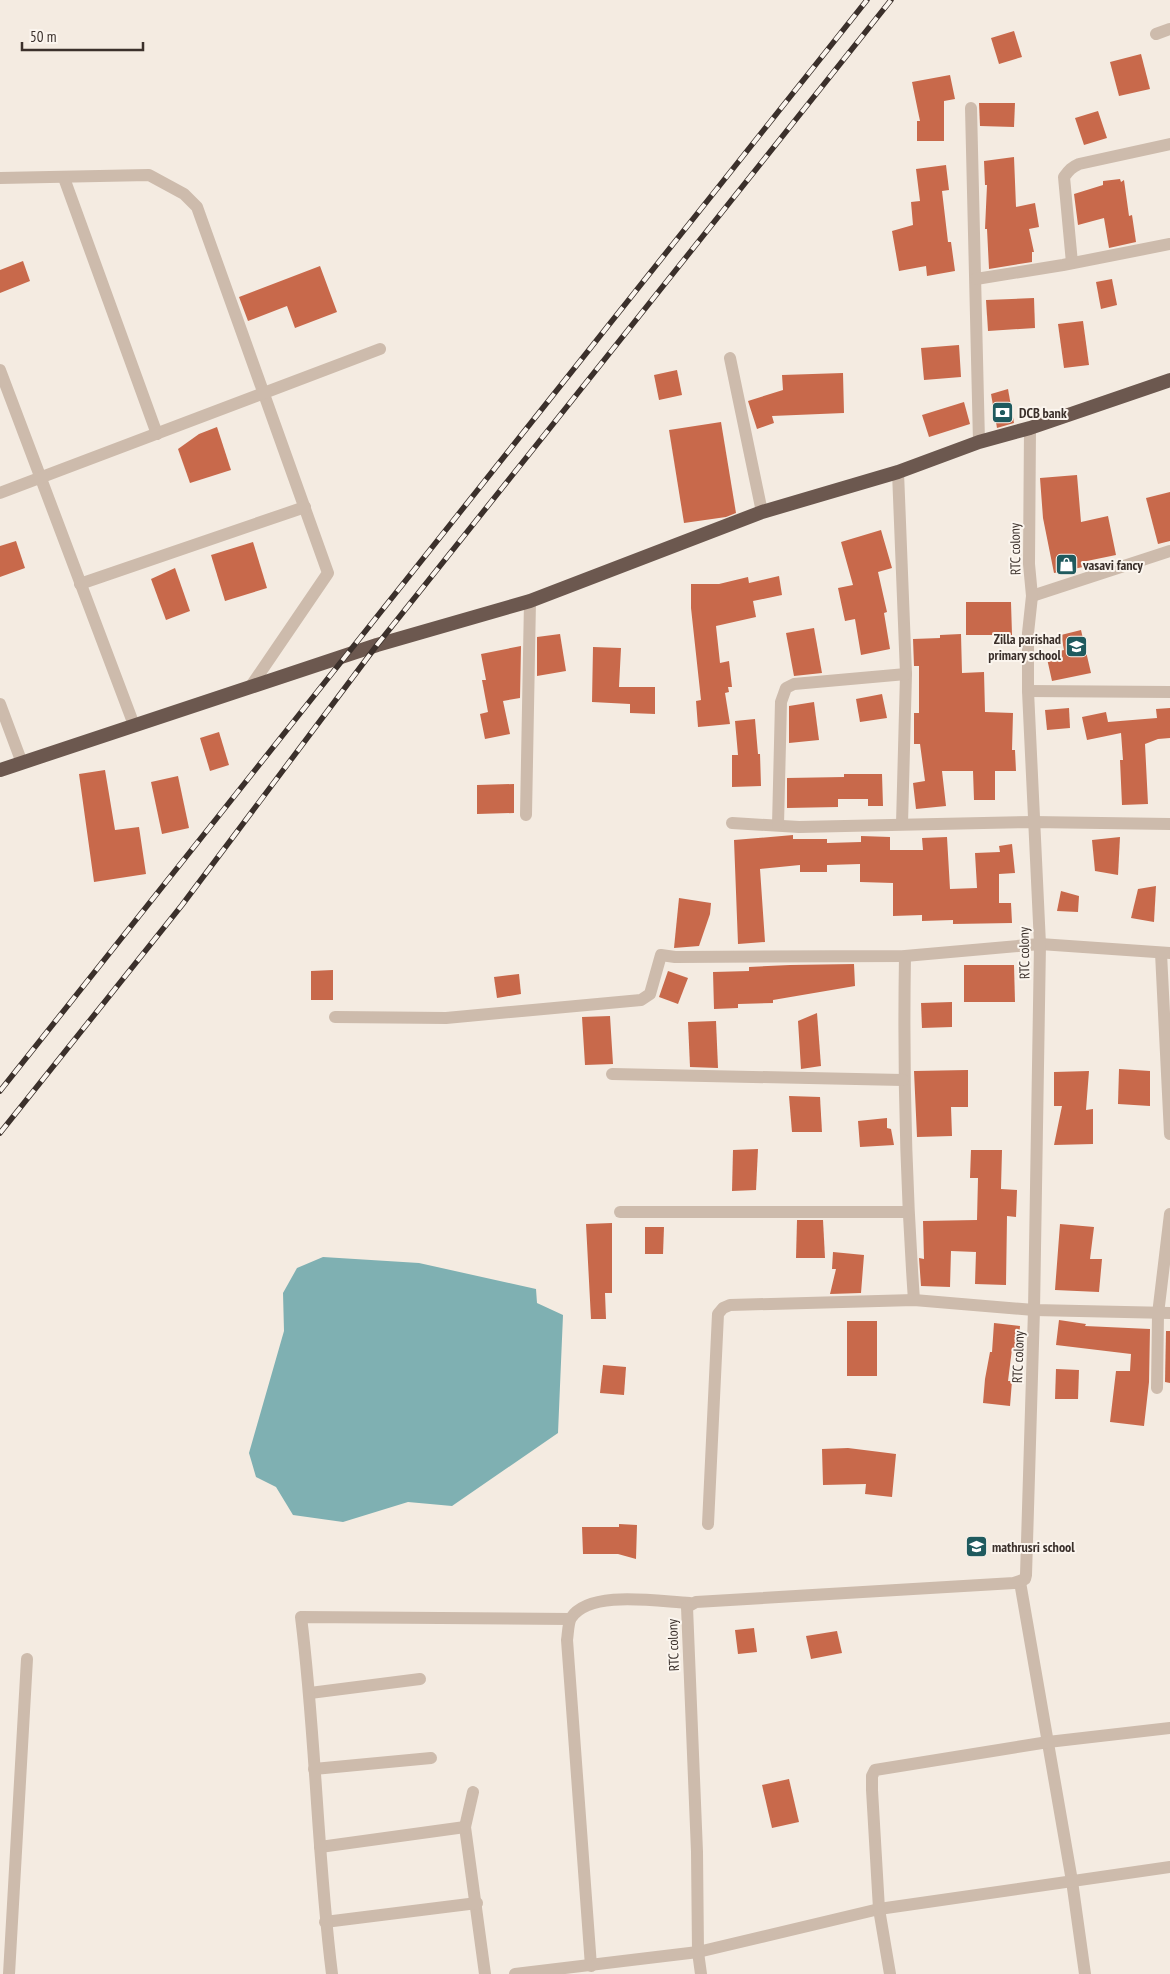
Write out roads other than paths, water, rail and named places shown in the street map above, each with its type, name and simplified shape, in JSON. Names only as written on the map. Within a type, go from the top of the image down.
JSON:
[{"type":"highway","points":[[0,770],[377,645],[530,601],[762,512],[898,472],[979,442],[1030,428],[1170,380]]},
{"type":"street","points":[[1156,34],[1170,29]]},
{"type":"street","points":[[971,108],[979,442]]},
{"type":"street","points":[[1072,263],[1064,177],[1072,166],[1170,144]]},
{"type":"street","points":[[0,178],[149,175],[191,200],[197,207],[328,573],[251,686]]},
{"type":"street","points":[[64,178],[157,434]]},
{"type":"street","points":[[976,279],[1170,244]]},
{"type":"street","points":[[0,493],[380,349]]},
{"type":"street","points":[[730,358],[762,512]]},
{"type":"street","points":[[0,370],[39,478],[134,725]]},
{"type":"street","name":"RTC colony","points":[[701,1974],[698,1952],[697,1852],[686,1611],[690,1603],[1020,1582],[1026,1574],[1034,1310],[1040,944],[1028,691],[1028,633],[1032,596],[1028,564],[1030,428]]},
{"type":"street","points":[[898,472],[906,674],[902,824]]},
{"type":"street","points":[[80,584],[305,507]]},
{"type":"street","points":[[1032,596],[1170,551]]},
{"type":"street","points":[[526,815],[530,601]]},
{"type":"street","points":[[778,825],[781,702],[786,688],[794,684],[906,674]]},
{"type":"street","points":[[1028,691],[1170,692]]},
{"type":"street","points":[[0,704],[22,763]]},
{"type":"street","points":[[732,823],[799,827],[1033,822],[1170,824]]},
{"type":"street","points":[[335,1017],[446,1018],[640,1000],[650,994],[661,955],[675,957],[905,956],[1040,944],[1166,953],[1170,1134]]},
{"type":"street","points":[[905,956],[903,1080],[908,1212],[914,1300]]},
{"type":"street","points":[[612,1074],[903,1080]]},
{"type":"street","points":[[620,1212],[908,1212]]},
{"type":"street","points":[[1157,1388],[1170,1214]]},
{"type":"street","points":[[708,1524],[718,1314],[723,1308],[730,1305],[914,1300],[1034,1310],[1164,1313]]},
{"type":"street","points":[[1020,1582],[1072,1881],[1085,1974]]},
{"type":"street","points":[[591,1966],[567,1640],[570,1619],[578,1610],[608,1599],[690,1603]]},
{"type":"street","points":[[332,1974],[320,1847],[310,1693],[301,1617],[570,1619]]},
{"type":"street","points":[[9,1974],[27,1659]]},
{"type":"street","points":[[310,1693],[420,1679]]},
{"type":"street","points":[[890,1974],[879,1909],[872,1790],[872,1776],[875,1770],[1048,1742],[1170,1728]]},
{"type":"street","points":[[314,1769],[431,1758]]},
{"type":"street","points":[[473,1792],[465,1826],[477,1902],[485,1974]]},
{"type":"street","points":[[320,1847],[465,1826]]},
{"type":"street","points":[[515,1974],[698,1952],[879,1909],[1170,1867]]},
{"type":"street","points":[[326,1922],[477,1902]]},
{"type":"water","points":[[323,1257],[419,1263],[536,1289],[537,1303],[563,1315],[558,1433],[452,1506],[408,1502],[343,1522],[293,1515],[276,1487],[256,1477],[249,1453],[284,1331],[283,1293],[297,1268]]},
{"type":"railway","points":[[0,1091],[867,0]]},
{"type":"railway","points":[[0,1133],[182,905],[377,645],[891,0]]},
{"type":"place","name":"DCB bank","points":[[1003,413]]},
{"type":"place","name":"vasavi fancy","points":[[1067,565]]},
{"type":"place","name":"Zilla parishad primary school","points":[[1077,647]]},
{"type":"place","name":"mathrusri school","points":[[976,1547]]}]
